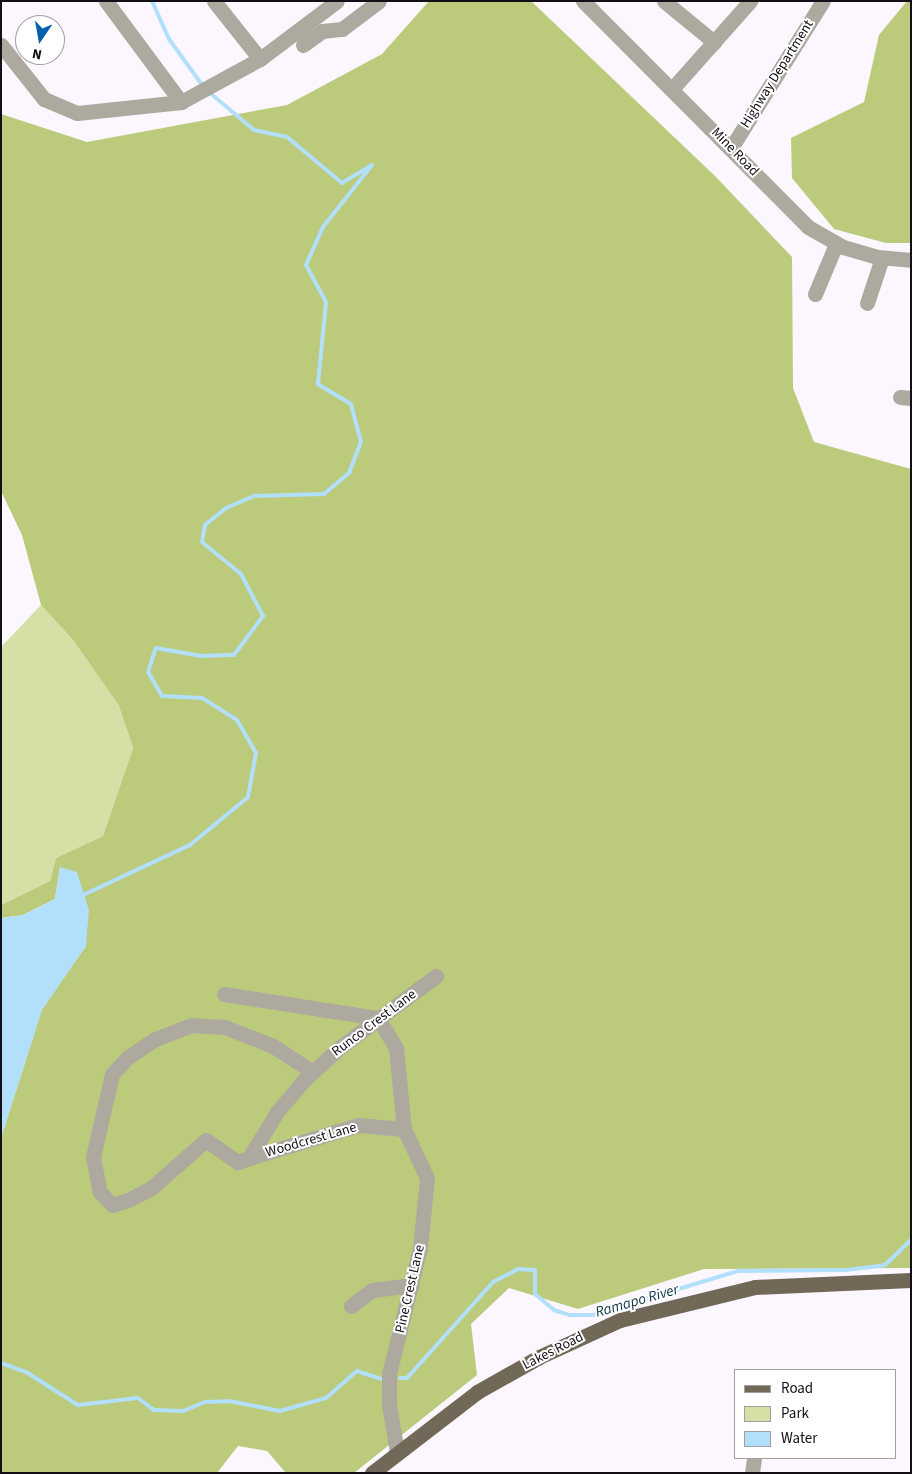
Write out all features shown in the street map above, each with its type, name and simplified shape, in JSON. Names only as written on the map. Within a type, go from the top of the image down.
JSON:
[{"type":"main road","name":"Lakes Road","points":[[372,1473],[477,1392],[539,1357],[620,1320],[756,1287],[911,1280]]},
{"type":"street","points":[[106,1],[181,102]]},
{"type":"street","points":[[214,1],[260,59]]},
{"type":"street","points":[[1,45],[44,99],[77,113],[181,102],[260,59],[336,1]]},
{"type":"street","points":[[303,45],[322,31],[342,29],[379,1]]},
{"type":"street","name":"Mine Road","points":[[583,1],[808,227],[836,244],[882,258],[911,260]]},
{"type":"street","points":[[664,1],[714,42]]},
{"type":"street","points":[[672,89],[750,1]]},
{"type":"street","name":"Highway Department","points":[[731,148],[823,1]]},
{"type":"street","points":[[815,294],[836,244]]},
{"type":"street","points":[[867,303],[882,258]]},
{"type":"street","name":"Runco Crest Lane","points":[[249,1158],[277,1112],[313,1072],[378,1018],[436,976]]},
{"type":"street","points":[[224,994],[378,1018]]},
{"type":"street","name":"Pine Crest Lane","points":[[378,1018],[396,1048],[404,1129],[427,1178],[412,1285],[390,1374],[389,1405],[397,1452]]},
{"type":"street","points":[[249,1158],[238,1162],[206,1140],[150,1189],[112,1205],[95,1181],[93,1157],[112,1074],[155,1039],[173,1030],[207,1025],[240,1031],[273,1046],[313,1072]]},
{"type":"street","name":"Woodcrest Lane","points":[[249,1158],[358,1125],[404,1129]]},
{"type":"street","points":[[351,1306],[372,1290],[412,1285]]},
{"type":"street","points":[[752,1473],[754,1459]]},
{"type":"green space","points":[[429,1],[531,1],[715,176],[792,257],[793,388],[814,442],[911,469],[911,1268],[704,1269],[578,1309],[509,1288],[471,1324],[477,1375],[354,1473],[286,1473],[267,1451],[238,1446],[217,1473],[1,1473],[1,1138],[42,1009],[86,946],[60,867],[55,899],[23,915],[1,918],[1,905],[50,881],[56,858],[103,836],[133,748],[118,704],[73,640],[41,605],[22,535],[1,491],[1,114],[87,142],[287,105],[382,54]]},
{"type":"green space","points":[[907,1],[911,1],[911,243],[886,243],[834,229],[792,178],[791,138],[864,102],[879,35]]},
{"type":"green space","points":[[41,605],[73,640],[117,702],[133,748],[103,836],[56,858],[50,881],[1,905],[1,647]]},
{"type":"water","points":[[60,867],[77,872],[89,910],[86,946],[42,1010],[1,1138],[1,918],[23,915],[55,899]]},
{"type":"waterway","points":[[152,1],[169,39],[202,85]]},
{"type":"waterway","points":[[81,896],[190,845],[248,797],[256,753],[237,720],[202,698],[162,696],[148,672],[156,648],[201,656],[234,655],[263,616],[241,574],[202,542],[205,525],[226,508],[254,496],[324,494],[349,473],[361,442],[351,404],[318,384],[326,302],[306,265],[323,227],[372,165],[342,183],[287,137],[254,130],[209,92]]},
{"type":"waterway","name":"Ramapo River","points":[[400,1378],[407,1378],[493,1282],[518,1269],[535,1270],[535,1294],[554,1310],[569,1315],[593,1315],[738,1271],[846,1270],[885,1265],[911,1240]]},
{"type":"waterway","name":"Ramapo River","points":[[1,1363],[26,1372],[78,1405],[138,1398],[154,1410],[183,1411],[205,1402],[229,1401],[280,1411],[326,1398],[357,1371],[382,1379]]}]
